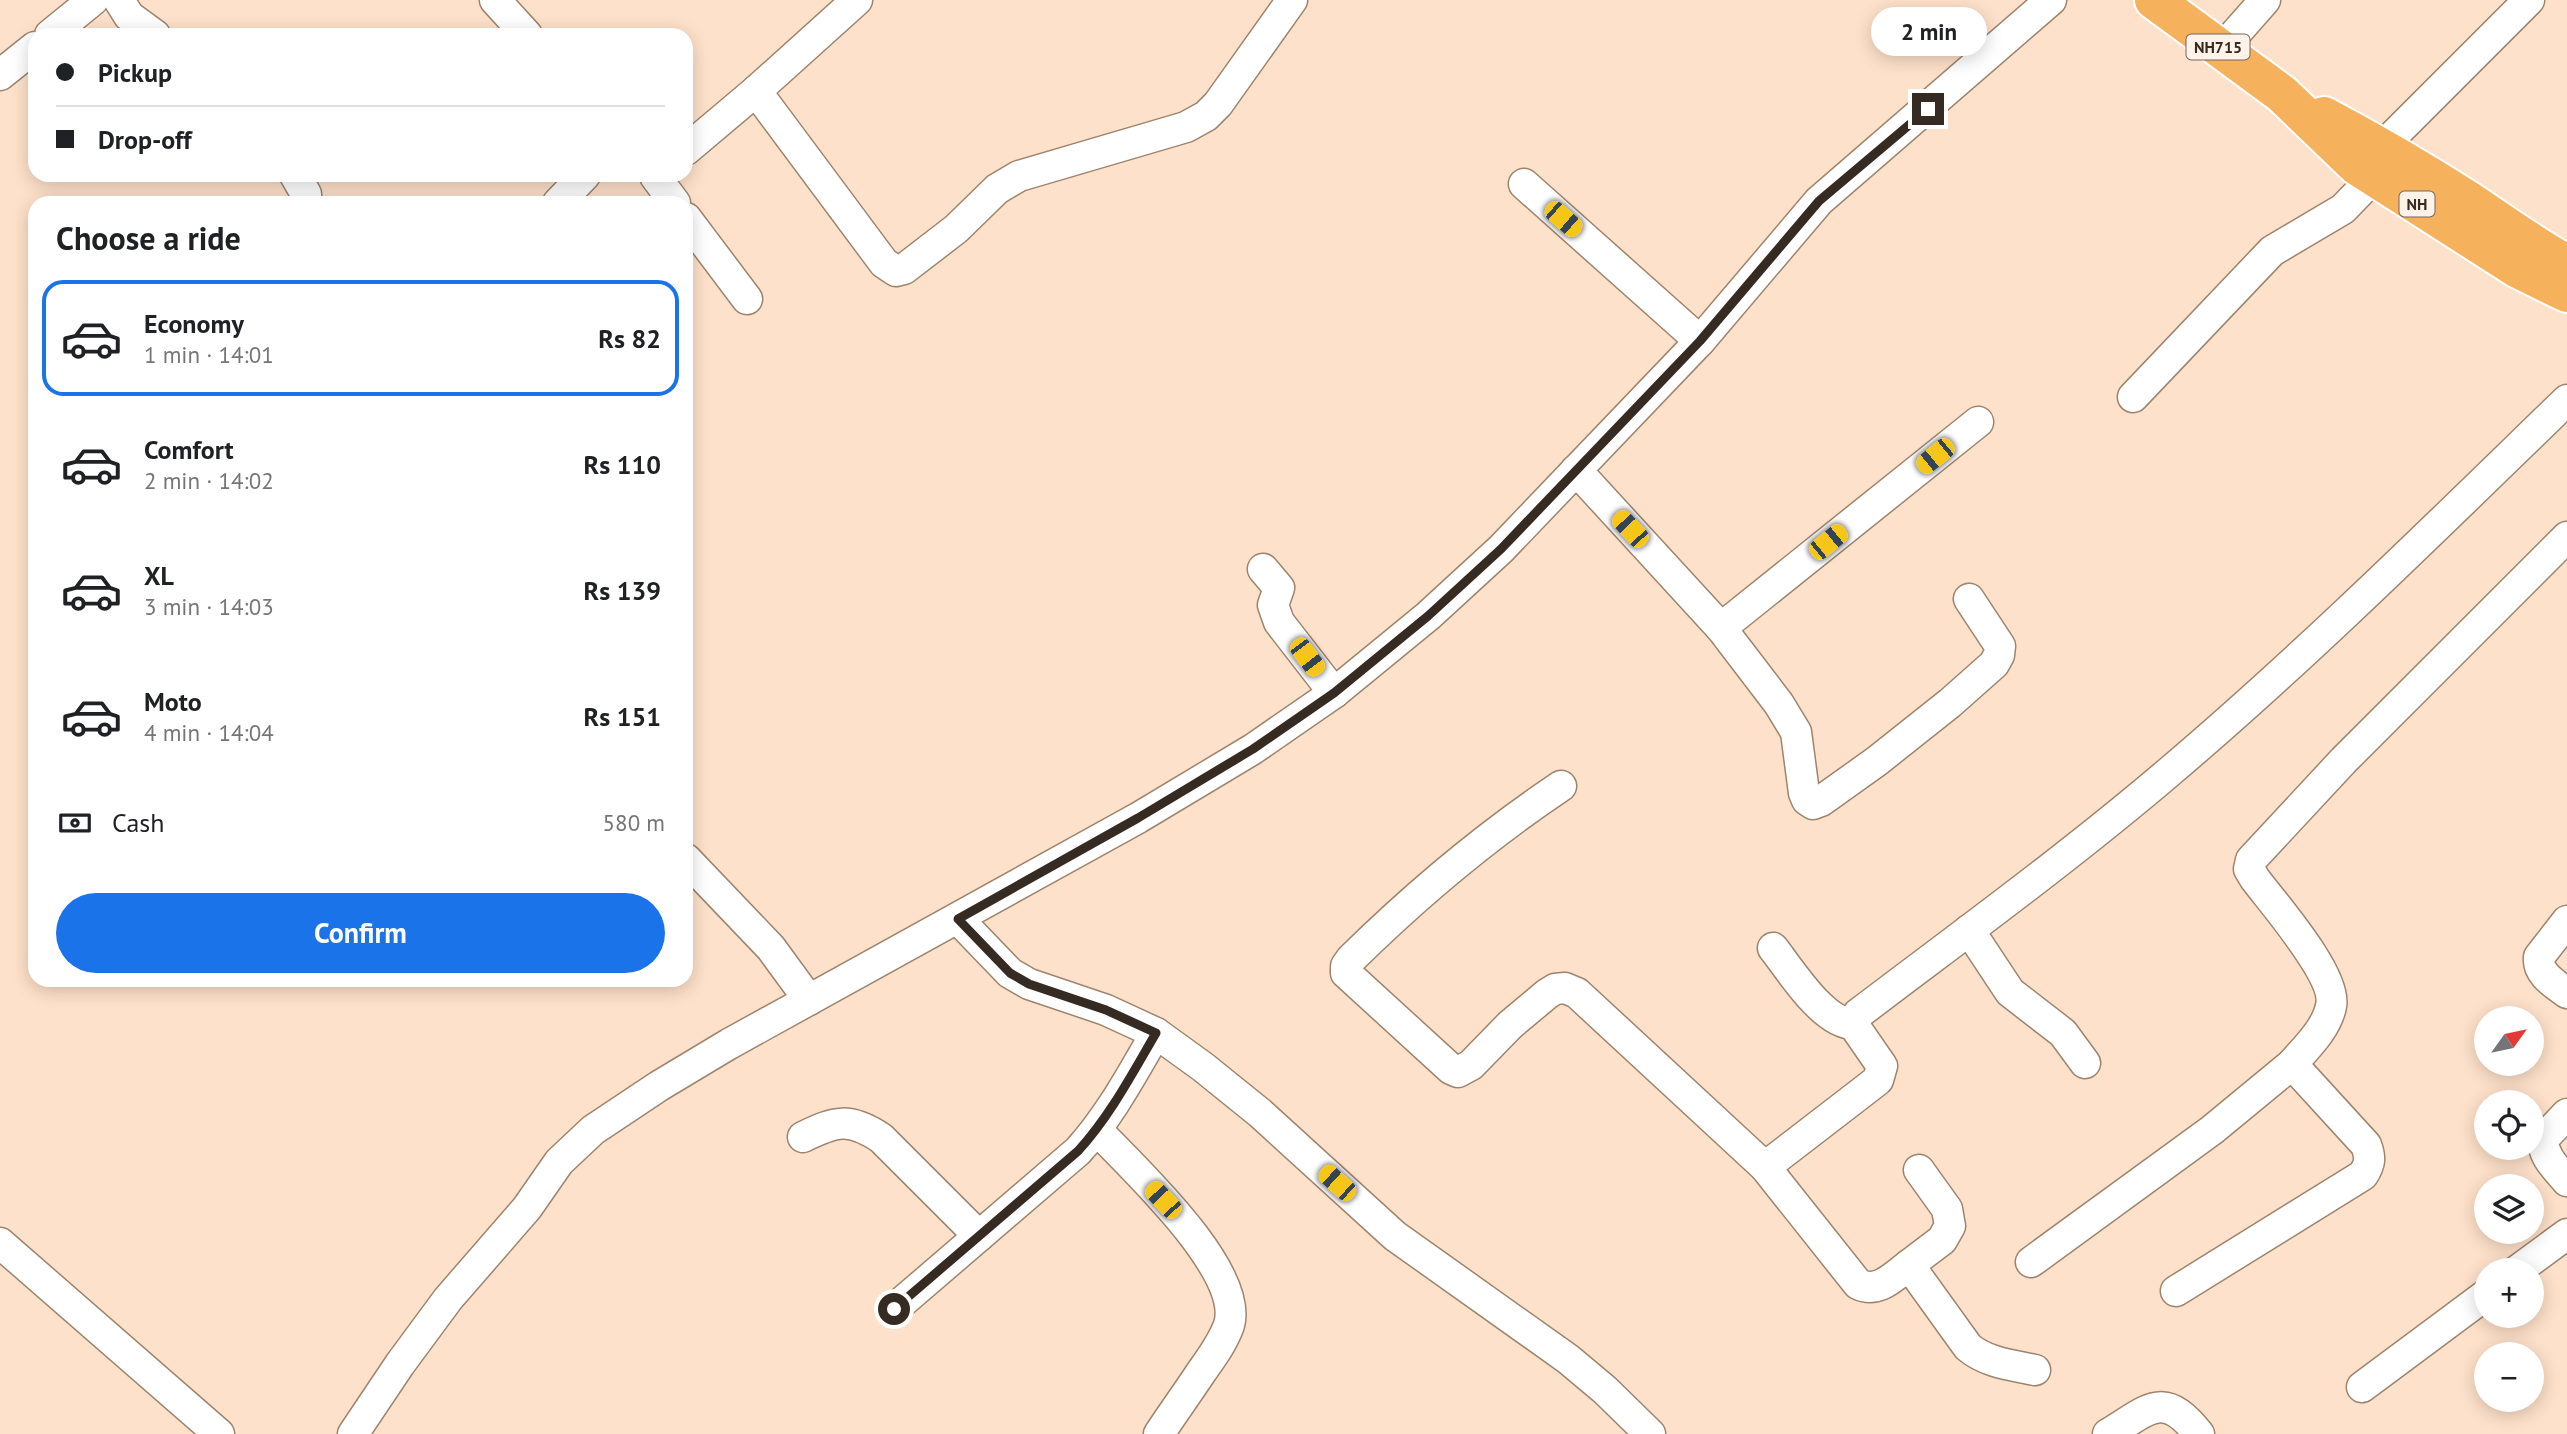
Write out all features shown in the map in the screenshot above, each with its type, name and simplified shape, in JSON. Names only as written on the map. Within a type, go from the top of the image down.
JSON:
[{"type":"highway","name":"NH715","points":[[2154,0],[2282,94]]},
{"type":"highway","name":"NH","points":[[2282,94],[2357,166],[2378,162],[2466,200],[2567,264]]},
{"type":"highway","name":"NH","points":[[2378,162],[2518,269],[2567,293]]},
{"type":"street","points":[[59,28],[93,0]]},
{"type":"street","points":[[119,0],[129,16],[145,28]]},
{"type":"street","points":[[495,0],[521,28]]},
{"type":"street","points":[[693,144],[857,0]]},
{"type":"street","points":[[756,91],[884,263],[896,271],[904,270],[956,229],[997,189],[1019,176],[1186,127],[1206,116],[1218,104],[1292,0]]},
{"type":"street","points":[[2221,50],[2265,0]]},
{"type":"street","points":[[2133,397],[2272,251],[2343,209],[2378,162],[2529,0]]},
{"type":"street","points":[[353,1434],[448,1299],[527,1208],[568,1154],[593,1130],[729,1044],[1138,818],[1253,749],[1334,693],[1428,616],[1501,549],[1700,341],[1819,201],[2043,2]]},
{"type":"street","points":[[0,75],[28,53]]},
{"type":"street","points":[[565,196],[578,182]]},
{"type":"street","points":[[1524,184],[1700,341]]},
{"type":"street","points":[[693,227],[747,299]]},
{"type":"street","points":[[1853,1024],[1858,1014],[2116,816],[2274,680],[2567,400]]},
{"type":"street","points":[[1721,628],[1978,422]]},
{"type":"street","points":[[1576,470],[1721,628],[1789,719],[1796,732],[1804,793],[1807,800],[1813,804],[1877,761],[1994,664],[2000,646],[1969,599]]},
{"type":"street","points":[[2031,1262],[2212,1129],[2292,1064],[2324,1023],[2332,1006],[2331,990],[2313,957],[2255,879],[2249,869],[2251,860],[2344,760],[2567,537]]},
{"type":"street","points":[[1263,569],[1279,588],[1273,606],[1279,622],[1334,693]]},
{"type":"street","points":[[1561,786],[1471,850],[1417,896],[1351,959],[1346,966],[1346,973],[1451,1069],[1458,1072],[1471,1065],[1510,1025],[1547,994],[1555,989],[1565,988],[1577,993],[1765,1167],[1858,1284],[1866,1288],[1874,1288],[1909,1265],[1942,1240],[1950,1226],[1947,1209],[1919,1170]]},
{"type":"street","points":[[693,866],[771,948],[809,1000]]},
{"type":"street","points":[[958,919],[1010,973],[1029,984],[1106,1010],[1156,1033],[1260,1113],[1395,1236],[1568,1359],[1650,1434]]},
{"type":"street","points":[[2567,922],[2539,957],[2538,964],[2545,975],[2567,993]]},
{"type":"street","points":[[1969,930],[2010,992],[2063,1033],[2085,1063]]},
{"type":"street","points":[[1765,1167],[1878,1080],[1882,1066],[1853,1024],[1835,1020],[1811,996],[1773,948]]},
{"type":"street","points":[[894,1309],[1078,1151],[1097,1130],[1156,1033]]},
{"type":"street","points":[[2176,1291],[2362,1175],[2369,1166],[2371,1157],[2366,1145],[2292,1064]]},
{"type":"street","points":[[2567,1114],[2543,1139],[2543,1149],[2567,1181]]},
{"type":"street","points":[[803,1137],[830,1124],[848,1122],[866,1128],[881,1138],[979,1236]]},
{"type":"street","points":[[1097,1130],[1179,1217],[1209,1257],[1227,1289],[1231,1305],[1229,1323],[1222,1342],[1159,1434]]},
{"type":"street","points":[[2534,1258],[2567,1234]]},
{"type":"street","points":[[0,1243],[219,1434]]},
{"type":"street","points":[[1909,1265],[1968,1347],[1976,1354],[1987,1360],[2035,1370]]},
{"type":"street","points":[[2362,1387],[2474,1304]]},
{"type":"street","points":[[2108,1434],[2159,1406],[2180,1413],[2199,1434]]},
{"type":"route","points":[[894,1309],[1078,1151],[1111,1109],[1156,1033],[1106,1010],[1029,984],[996,961],[958,919],[1138,818],[1253,749],[1334,693],[1428,616],[1501,549],[1700,341],[1819,201],[1928,109]]}]
